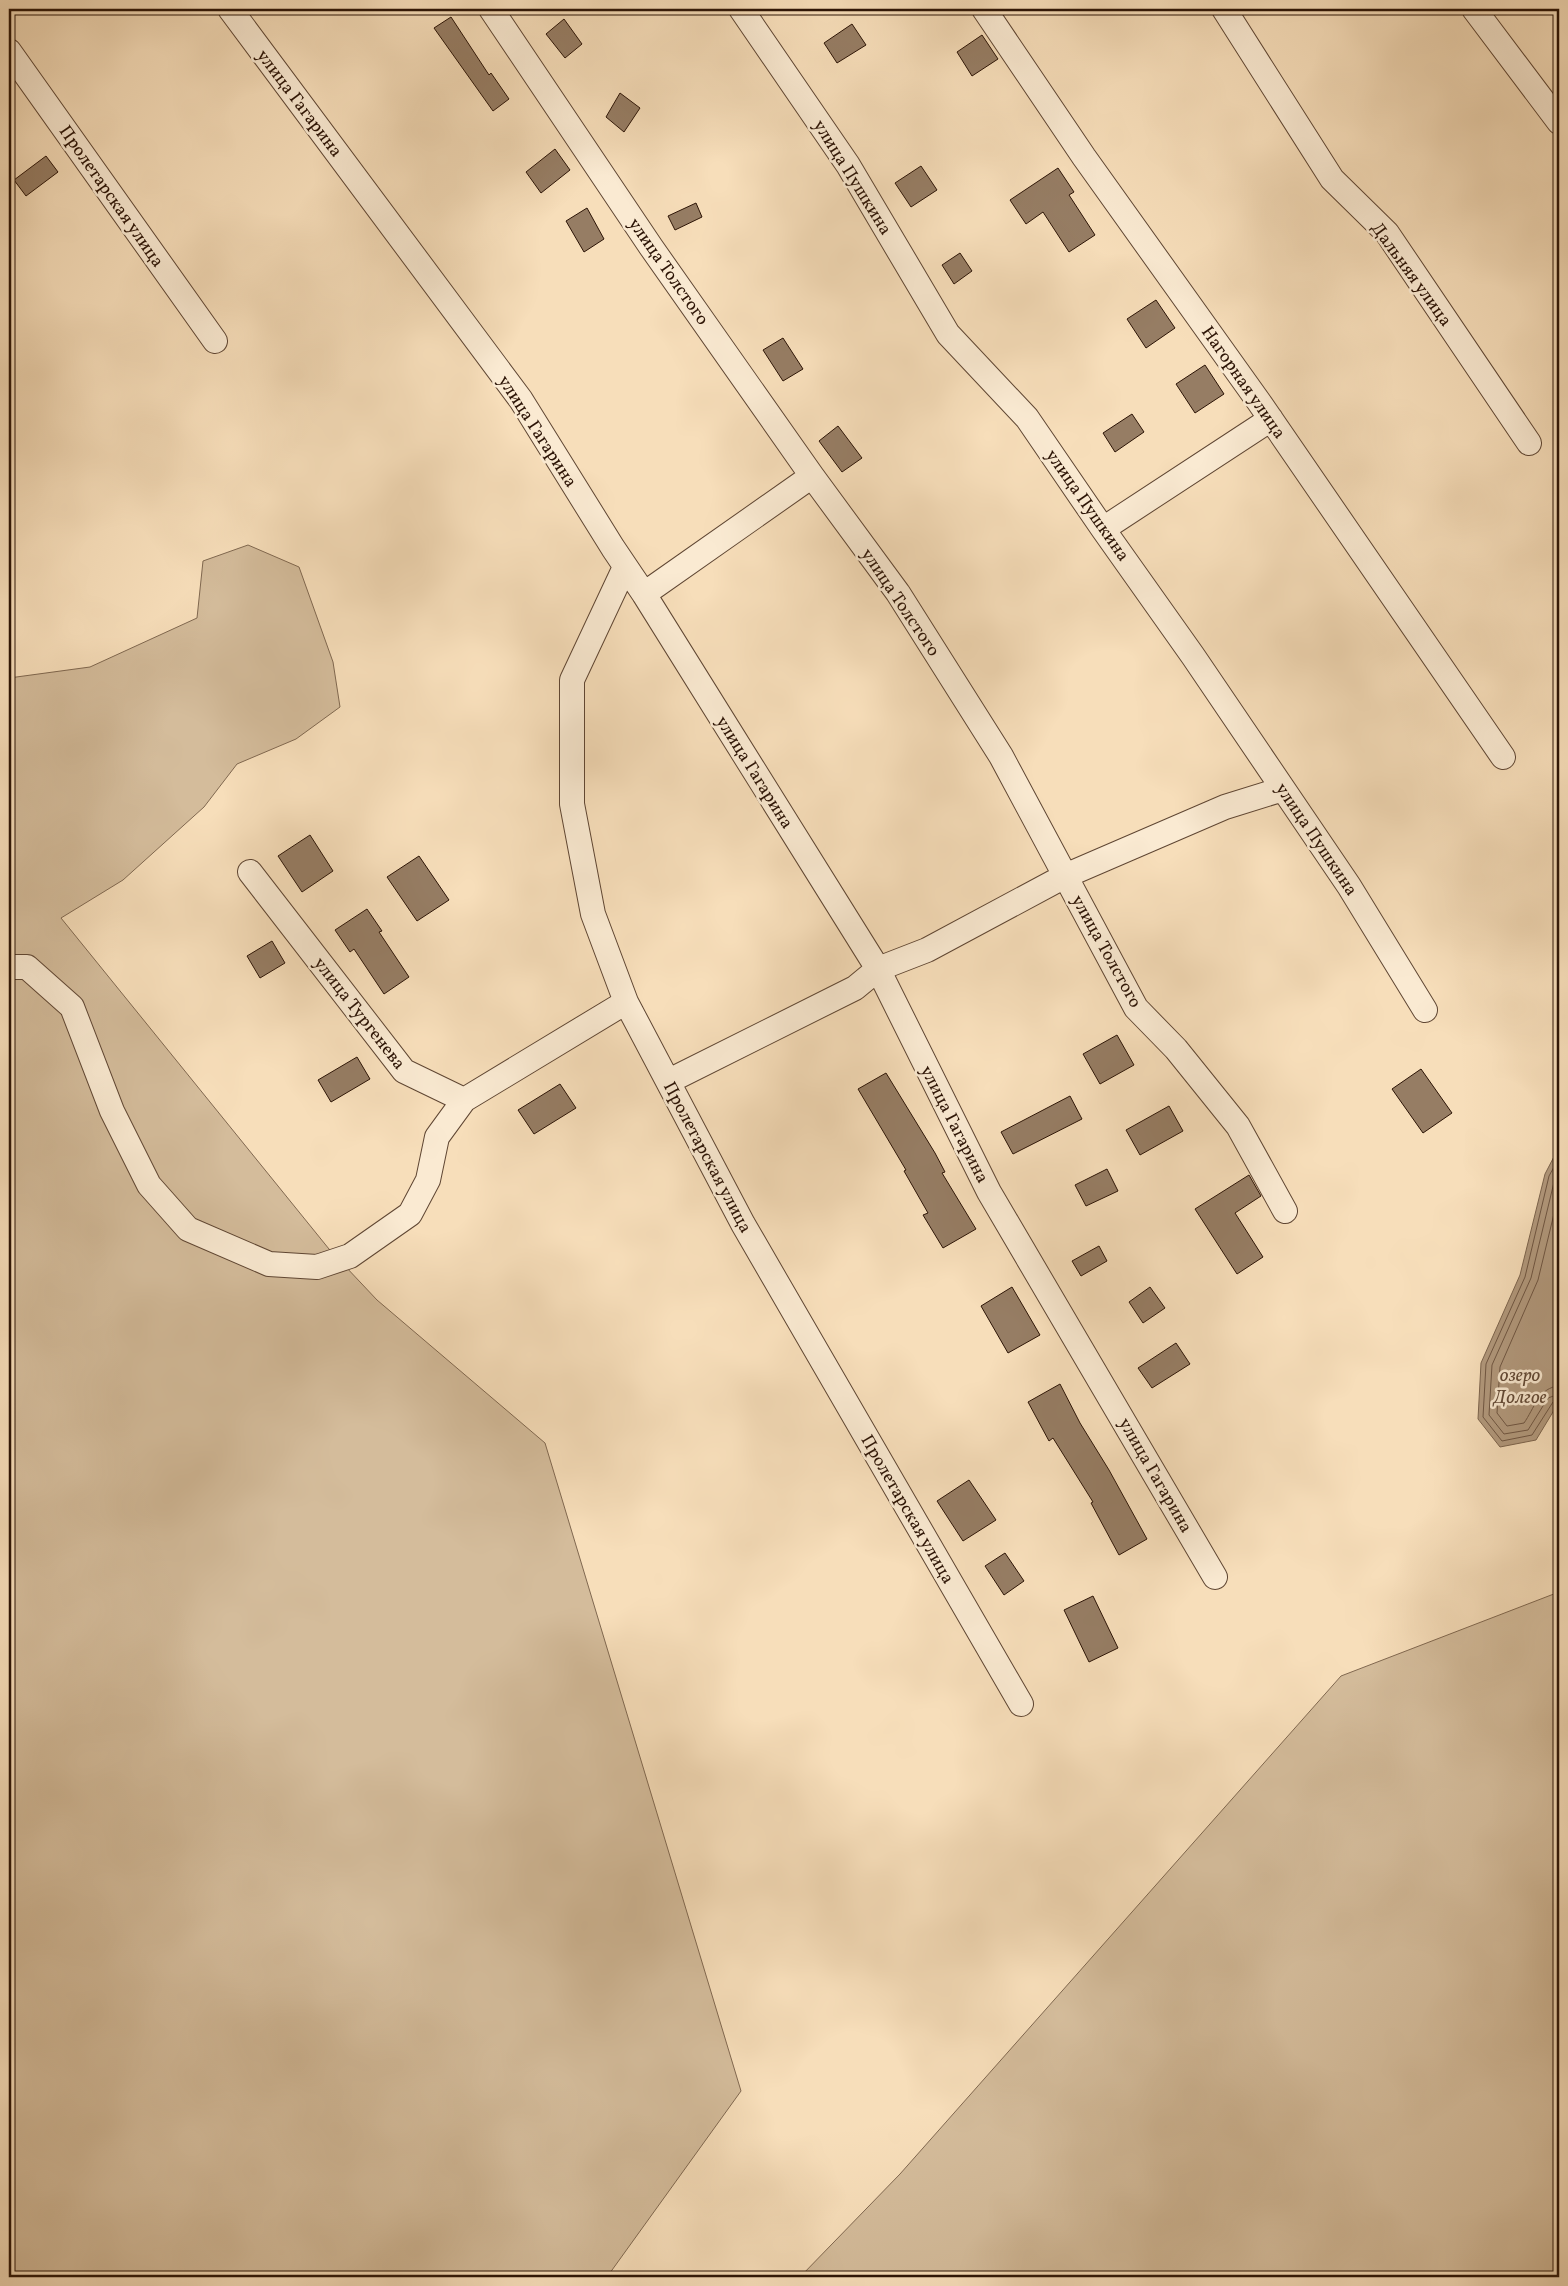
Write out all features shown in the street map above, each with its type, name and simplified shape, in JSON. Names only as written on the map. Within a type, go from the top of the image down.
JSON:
[{"type":"street","name":"улица Гагарина","points":[[230,9],[521,400],[625,567],[644,594],[878,969],[989,1192],[1215,1577]]},
{"type":"street","name":"улица Толстого","points":[[491,9],[651,247],[812,476],[898,593],[1001,756],[1136,1008],[1176,1048],[1238,1126],[1285,1211]]},
{"type":"street","name":"улица Пушкина","points":[[741,9],[848,164],[948,334],[1027,418],[1188,648],[1349,886],[1425,1010]]},
{"type":"street","name":"Нагорная улица","points":[[984,9],[1084,157],[1271,419],[1503,757]]},
{"type":"street","name":"Дальняя улица","points":[[1224,9],[1332,179],[1387,234],[1529,443]]},
{"type":"street","points":[[1474,9],[1559,122]]},
{"type":"street","name":"Пролетарская улица","points":[[9,51],[216,341]]},
{"type":"street","points":[[1103,529],[1271,419]]},
{"type":"street","points":[[644,594],[812,476]]},
{"type":"street","name":"Пролетарская улица","points":[[625,567],[572,680],[572,804],[593,914],[626,1002],[743,1224],[1021,1704]]},
{"type":"street","points":[[669,1082],[855,988],[878,969],[927,950],[1064,876],[1225,807],[1283,789]]},
{"type":"street","name":"улица Тургенева","points":[[250,872],[404,1071],[464,1100]]},
{"type":"street","points":[[9,967],[27,967],[72,1007],[112,1111],[150,1185],[188,1228],[269,1264],[317,1267],[350,1256],[410,1214],[428,1180],[437,1137],[464,1100],[626,1002]]},
{"type":"shaded area","points":[[248,545],[299,567],[333,662],[340,707],[296,739],[237,764],[204,807],[123,880],[61,918],[329,1249],[377,1300],[545,1443],[741,2091],[607,2277],[9,2277],[9,678],[90,667],[197,618],[203,561]]},
{"type":"shaded area","points":[[1559,1592],[1559,2277],[800,2277],[900,2174],[1341,1676]]},
{"type":"water","name":"озеро Долгое","points":[[1559,1147],[1559,1402],[1536,1440],[1500,1447],[1478,1419],[1481,1363],[1520,1275],[1545,1174]]},
{"type":"building","points":[[451,17],[489,75],[491,73],[509,99],[493,111],[434,28]]},
{"type":"building","points":[[564,19],[582,44],[565,58],[546,34]]},
{"type":"building","points":[[852,24],[866,45],[837,63],[824,43]]},
{"type":"building","points":[[982,35],[998,59],[972,76],[957,52]]},
{"type":"building","points":[[620,93],[640,108],[624,132],[606,117]]},
{"type":"building","points":[[555,149],[570,170],[541,193],[526,172]]},
{"type":"building","points":[[46,156],[58,172],[26,196],[14,180]]},
{"type":"building","points":[[921,166],[937,190],[911,207],[895,183]]},
{"type":"building","points":[[1058,168],[1074,192],[1069,195],[1095,235],[1069,252],[1043,212],[1026,224],[1010,200]]},
{"type":"building","points":[[696,203],[702,217],[675,230],[668,216]]},
{"type":"building","points":[[587,208],[604,239],[584,252],[566,221]]},
{"type":"building","points":[[960,253],[972,271],[954,284],[942,265]]},
{"type":"building","points":[[1156,300],[1175,328],[1146,348],[1127,319]]},
{"type":"building","points":[[783,338],[803,369],[783,381],[763,350]]},
{"type":"building","points":[[1205,365],[1224,394],[1195,413],[1176,384]]},
{"type":"building","points":[[1132,414],[1144,432],[1115,452],[1103,433]]},
{"type":"building","points":[[838,426],[862,458],[842,472],[819,441]]},
{"type":"building","points":[[310,835],[333,871],[302,892],[278,856]]},
{"type":"building","points":[[419,856],[449,900],[417,921],[387,877]]},
{"type":"building","points":[[367,909],[382,931],[379,932],[409,977],[384,994],[354,949],[350,952],[335,930]]},
{"type":"building","points":[[272,941],[285,963],[260,978],[247,956]]},
{"type":"building","points":[[1117,1035],[1134,1065],[1100,1084],[1083,1054]]},
{"type":"building","points":[[357,1057],[370,1079],[331,1102],[318,1080]]},
{"type":"building","points":[[1421,1069],[1452,1113],[1423,1133],[1392,1089]]},
{"type":"building","points":[[886,1073],[935,1153],[945,1172],[942,1173],[976,1229],[943,1248],[923,1215],[928,1213],[904,1171],[906,1170],[858,1089]]},
{"type":"building","points":[[560,1084],[576,1108],[534,1134],[518,1110]]},
{"type":"building","points":[[1070,1096],[1082,1119],[1013,1154],[1001,1132]]},
{"type":"building","points":[[1169,1106],[1183,1131],[1140,1155],[1126,1130]]},
{"type":"building","points":[[1107,1169],[1118,1191],[1086,1206],[1075,1185]]},
{"type":"building","points":[[1249,1175],[1261,1196],[1235,1213],[1263,1257],[1237,1274],[1195,1209]]},
{"type":"building","points":[[1099,1246],[1107,1261],[1081,1276],[1072,1261]]},
{"type":"building","points":[[1012,1287],[1040,1335],[1008,1353],[981,1306]]},
{"type":"building","points":[[1150,1287],[1165,1308],[1143,1323],[1129,1302]]},
{"type":"building","points":[[1176,1343],[1190,1364],[1152,1388],[1138,1368]]},
{"type":"building","points":[[1060,1384],[1080,1423],[1109,1470],[1147,1539],[1119,1555],[1091,1503],[1093,1502],[1053,1438],[1049,1441],[1028,1402]]},
{"type":"building","points":[[969,1480],[996,1520],[963,1541],[937,1501]]},
{"type":"building","points":[[1005,1553],[1024,1581],[1004,1595],[985,1566]]},
{"type":"building","points":[[1093,1596],[1118,1648],[1089,1662],[1064,1610]]}]
